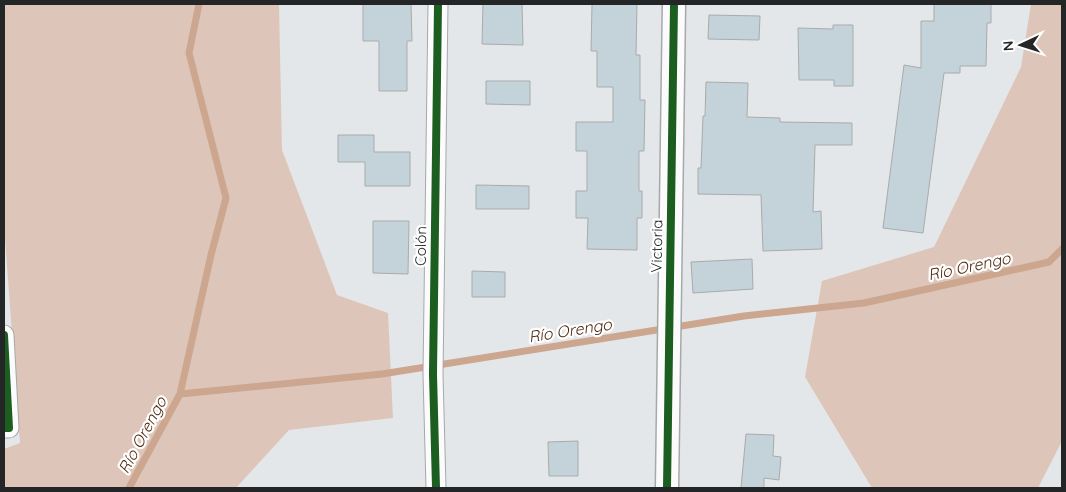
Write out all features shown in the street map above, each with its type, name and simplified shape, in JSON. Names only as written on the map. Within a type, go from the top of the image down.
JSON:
[{"type":"street","name":"Colón","points":[[436,488],[433,374],[438,4]]},
{"type":"street","name":"Victoria","points":[[667,488],[674,4]]},
{"type":"street","points":[[4,335],[9,428],[4,428]]},
{"type":"shaded area","points":[[4,4],[279,4],[282,150],[337,295],[388,313],[393,418],[289,430],[236,488],[4,488],[4,449],[20,443],[4,225]]},
{"type":"shaded area","points":[[1031,4],[1062,4],[1062,441],[1038,488],[872,488],[805,377],[822,281],[934,247],[1021,67]]},
{"type":"building","points":[[363,4],[411,4],[412,41],[407,41],[407,91],[379,91],[379,41],[363,41]]},
{"type":"building","points":[[483,4],[522,4],[523,45],[482,44]]},
{"type":"building","points":[[592,4],[637,4],[636,55],[640,55],[640,100],[645,100],[644,151],[639,151],[639,191],[642,191],[642,218],[637,218],[637,250],[587,249],[588,218],[576,218],[576,191],[587,191],[587,151],[576,151],[576,122],[613,122],[613,87],[597,87],[597,51],[591,51]]},
{"type":"building","points":[[934,4],[991,4],[991,23],[987,23],[986,66],[960,66],[960,73],[944,73],[923,233],[883,228],[904,65],[921,68],[921,21],[934,21]]},
{"type":"building","points":[[709,15],[760,16],[759,40],[708,39]]},
{"type":"building","points":[[833,25],[853,25],[853,86],[834,86],[834,80],[799,80],[798,28],[833,29]]},
{"type":"building","points":[[486,81],[530,81],[530,105],[486,104]]},
{"type":"building","points":[[706,82],[748,83],[747,117],[780,118],[780,122],[852,123],[852,145],[815,145],[813,212],[821,211],[822,249],[763,251],[761,195],[698,194],[698,168],[701,168]]},
{"type":"building","points":[[338,135],[374,135],[374,152],[410,152],[410,186],[365,186],[365,162],[338,162]]},
{"type":"building","points":[[476,185],[529,186],[529,209],[476,209]]},
{"type":"building","points":[[373,221],[409,221],[408,274],[373,273]]},
{"type":"building","points":[[752,259],[753,289],[693,293],[691,262]]},
{"type":"building","points":[[472,271],[505,272],[505,297],[472,297]]},
{"type":"building","points":[[746,434],[774,435],[773,456],[781,457],[779,480],[764,478],[764,488],[741,488]]},
{"type":"building","points":[[578,441],[578,476],[549,476],[548,442]]},
{"type":"waterway","points":[[129,488],[180,394],[211,255],[226,198],[189,53],[199,4]]},
{"type":"waterway","name":"Río Orengo","points":[[180,394],[382,374],[744,316],[864,303],[1049,262],[1062,249]]},
{"type":"cycle path","points":[[436,488],[433,374],[438,4]]},
{"type":"cycle path","points":[[667,488],[674,4]]},
{"type":"cycle path","points":[[4,335],[9,428],[4,428]]}]
